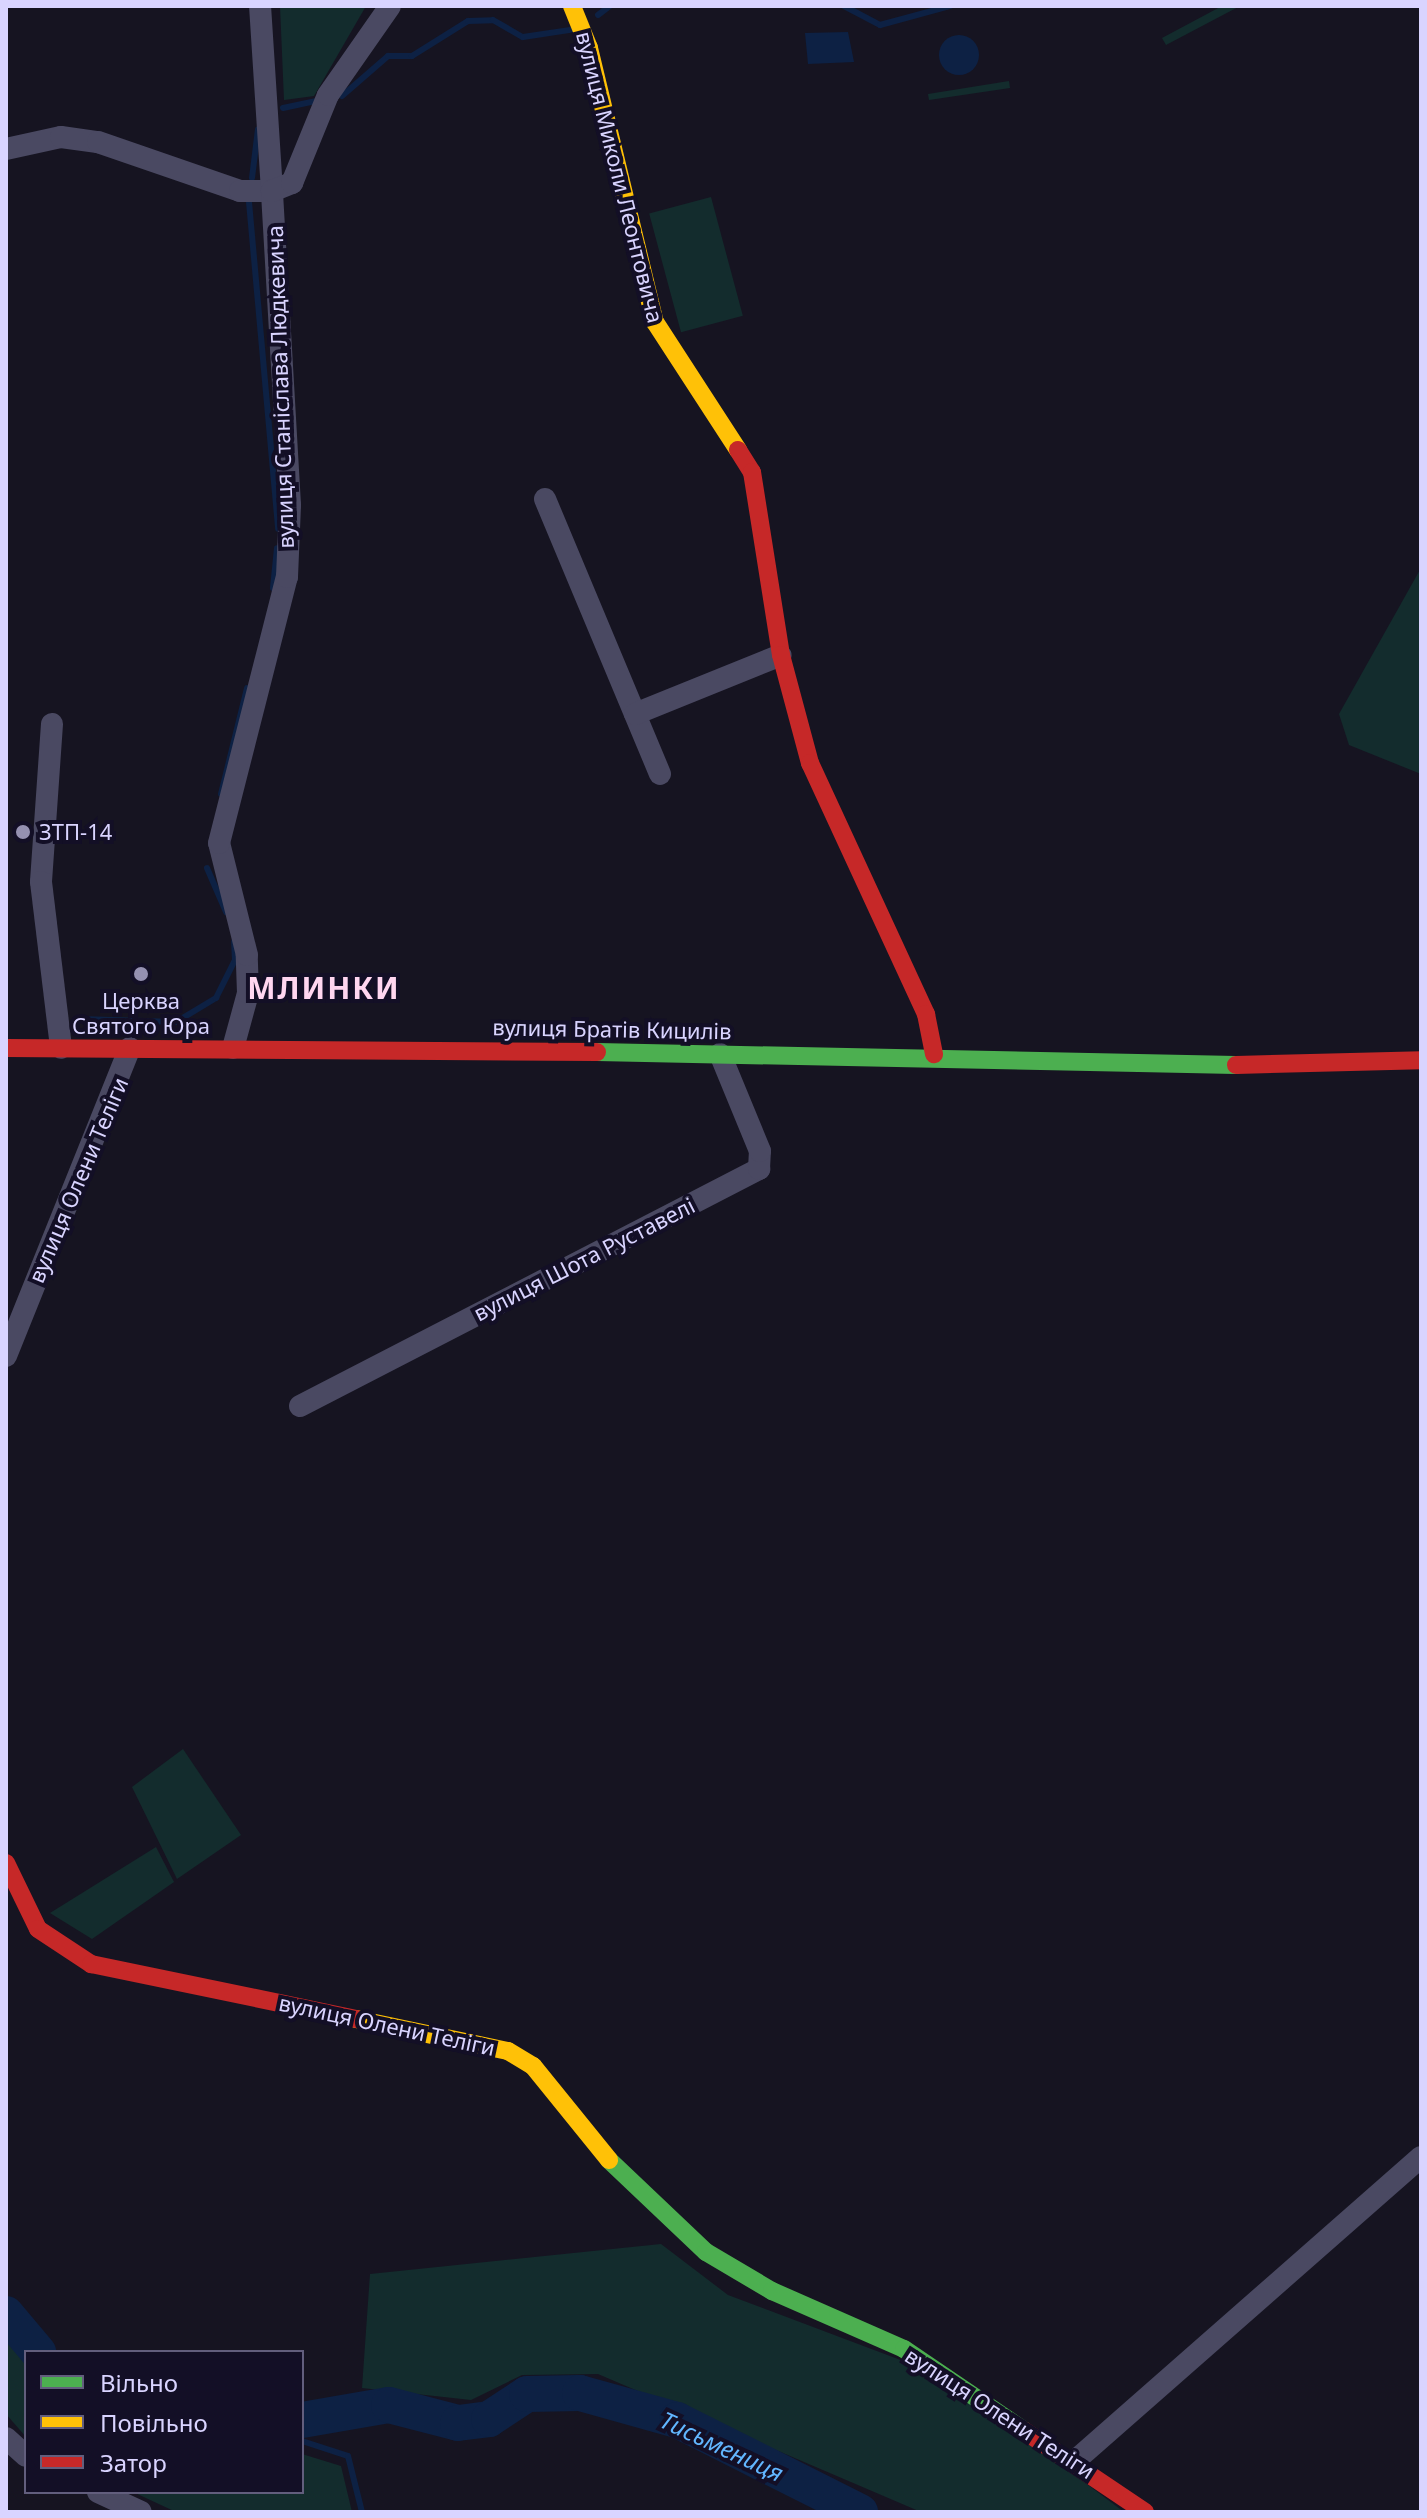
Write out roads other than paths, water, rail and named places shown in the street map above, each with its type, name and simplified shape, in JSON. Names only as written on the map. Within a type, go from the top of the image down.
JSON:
[{"type":"street","name":"вулиця Станіслава Людкевича","points":[[233,1048],[248,993],[247,955],[219,843],[287,577],[272,191],[260,6]]},
{"type":"street","points":[[6,149],[61,137],[98,142],[240,191],[272,191],[292,183],[328,95],[390,6]]},
{"type":"street","name":"вулиця Миколи Леонтовича","points":[[572,6],[589,48],[655,322],[752,472],[781,655],[832,823],[926,1014],[934,1054]]},
{"type":"street","points":[[545,499],[660,774]]},
{"type":"street","points":[[635,714],[781,655]]},
{"type":"street","points":[[52,724],[41,882],[61,1048]]},
{"type":"street","name":"вулиця Братів Кицилів","points":[[6,1048],[934,1054],[1217,1065],[1421,1060]]},
{"type":"street","name":"вулиця Олени Теліги","points":[[6,1356],[130,1048]]},
{"type":"street","name":"вулиця Шота Руставелі","points":[[300,1406],[759,1169],[760,1151],[720,1054]]},
{"type":"street","name":"вулиця Олени Теліги","points":[[6,1863],[38,1929],[91,1964],[508,2051],[533,2066],[636,2192],[706,2252],[772,2291],[904,2349],[1076,2460],[1145,2512]]},
{"type":"street","points":[[1076,2460],[1421,2157]]},
{"type":"street","points":[[6,2438],[24,2454]]},
{"type":"street","points":[[102,2494],[141,2512]]},
{"type":"water","points":[[848,32],[854,62],[808,64],[805,33]]},
{"type":"water","points":[[959,35],[973,41],[979,55],[973,69],[959,75],[945,69],[939,55],[945,41]]},
{"type":"waterway","points":[[598,15],[610,6]]},
{"type":"waterway","points":[[844,6],[880,25],[950,6]]},
{"type":"waterway","points":[[342,96],[388,56],[412,56],[468,21],[493,20],[523,37],[570,30]]},
{"type":"waterway","points":[[283,108],[315,101]]},
{"type":"waterway","points":[[252,178],[258,129]]},
{"type":"waterway","points":[[249,202],[278,529]]},
{"type":"waterway","points":[[273,588],[277,548]]},
{"type":"waterway","points":[[221,794],[247,688]]},
{"type":"waterway","points":[[207,868],[226,912]]},
{"type":"waterway","points":[[80,1019],[176,1022],[216,998],[235,960],[234,942]]},
{"type":"waterway","name":"Тисьмениця","points":[[6,2314],[36,2350]]},
{"type":"waterway","name":"Тисьмениця","points":[[304,2420],[389,2405],[458,2423],[489,2419],[527,2394],[580,2393],[677,2420],[860,2512]]},
{"type":"waterway","points":[[304,2442],[348,2456],[362,2512]]},
{"type":"place","name":"ЗТП-14","points":[[23,832]]},
{"type":"place","name":"Церква Святого Юра","points":[[141,974]]},
{"type":"district","name":"МЛИНКИ","points":[[324,988]]}]
